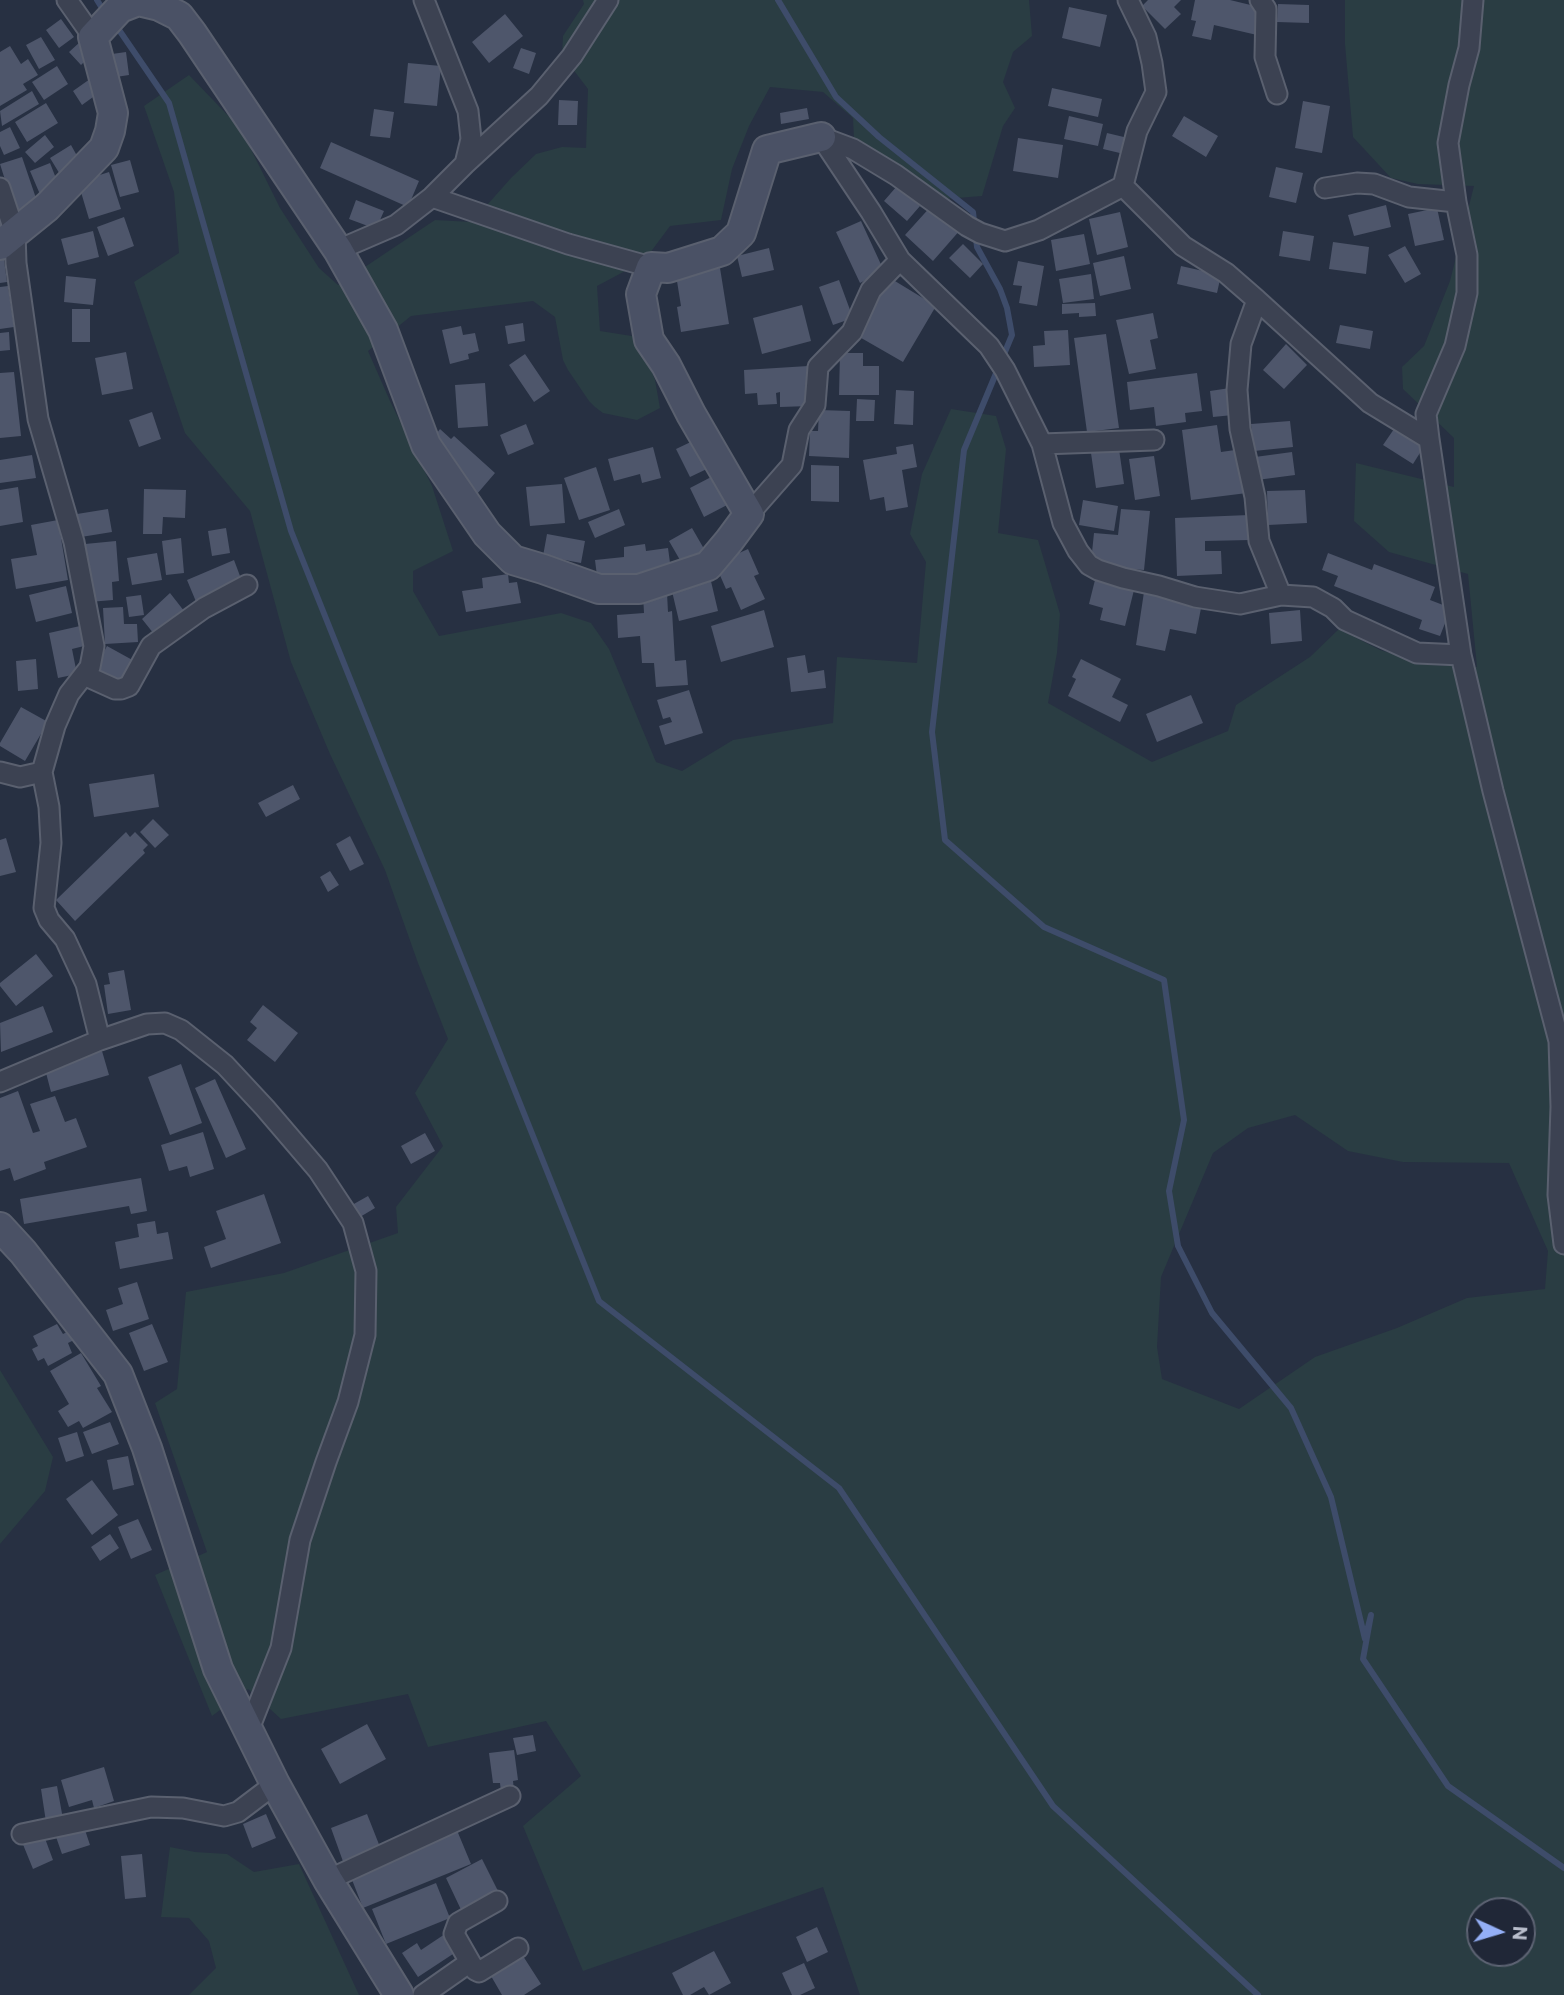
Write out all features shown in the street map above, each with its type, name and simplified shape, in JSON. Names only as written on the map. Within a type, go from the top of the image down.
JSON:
[{"type":"street","points":[[67,0],[105,24]]},
{"type":"street","points":[[424,0],[468,111],[471,139],[464,164]]},
{"type":"street","points":[[338,250],[396,225],[432,197],[538,96],[572,56],[608,0]]},
{"type":"street","points":[[432,197],[568,244],[651,267],[668,268],[722,251],[741,233],[768,150],[821,136],[853,149],[973,230],[1005,241],[1039,230],[1123,186],[1137,131],[1156,92],[1146,37],[1128,0]]},
{"type":"street","points":[[1260,0],[1266,9],[1265,57],[1277,94]]},
{"type":"street","points":[[1473,0],[1469,48],[1448,143],[1467,255],[1467,293],[1455,346],[1426,414],[1461,655],[1493,791],[1559,1041],[1562,1107],[1558,1195],[1564,1244]]},
{"type":"street","points":[[105,24],[138,1],[159,6],[178,16],[200,44],[338,250],[383,330],[426,446],[486,534],[513,560],[599,589],[639,589],[708,566],[792,465],[799,430],[815,405],[818,367],[852,332],[871,290],[900,260]]},
{"type":"street","points":[[7,239],[47,207],[104,148],[113,113],[105,24]]},
{"type":"street","points":[[821,136],[900,260],[989,346],[1005,370],[1042,444],[1063,523],[1089,565],[1123,578],[1195,597],[1240,604],[1281,595],[1313,597],[1333,608],[1345,621],[1417,653],[1461,655]]},
{"type":"street","points":[[1325,188],[1357,183],[1374,184],[1409,197],[1456,202]]},
{"type":"street","points":[[1123,186],[1184,246],[1226,273],[1370,403],[1429,439]]},
{"type":"street","points":[[0,188],[7,239],[16,262],[38,419],[74,542],[94,646],[90,667],[69,694],[55,726],[42,772],[49,807],[51,842],[44,908],[49,920],[65,939],[86,984],[100,1040]]},
{"type":"street","points":[[651,267],[641,294],[649,340],[666,365],[749,514]]},
{"type":"street","points":[[1257,300],[1241,344],[1237,390],[1240,429],[1255,497],[1259,541],[1281,595]]},
{"type":"street","points":[[1042,444],[1154,440]]},
{"type":"street","points":[[84,675],[115,689],[129,686],[151,646],[204,608],[247,585]]},
{"type":"street","points":[[0,772],[20,777],[42,772]]},
{"type":"street","points":[[0,1082],[100,1040],[147,1024],[165,1024],[181,1030],[225,1065],[318,1170],[353,1223],[366,1271],[365,1335],[348,1402],[300,1539],[281,1648],[249,1729]]},
{"type":"street","points":[[0,1227],[23,1252],[118,1374],[147,1448],[218,1669],[275,1784],[328,1880],[399,1995]]},
{"type":"street","points":[[22,1834],[151,1807],[183,1808],[224,1816],[238,1812],[275,1784]]},
{"type":"street","points":[[328,1880],[510,1796]]},
{"type":"street","points":[[497,1901],[458,1923],[454,1934],[475,1970],[479,1972],[518,1948]]},
{"type":"street","points":[[423,1995],[470,1962]]},
{"type":"shaded area","points":[[583,0],[1029,0],[1032,36],[1013,52],[1003,82],[1015,108],[1003,126],[982,196],[944,199],[854,139],[853,118],[823,92],[770,87],[749,126],[732,169],[721,220],[670,226],[644,261],[597,286],[600,331],[638,337],[655,380],[660,408],[637,420],[603,413],[589,401],[563,360],[555,317],[533,301],[411,316],[368,351],[432,486],[453,551],[413,571],[413,591],[439,636],[561,613],[591,623],[609,649],[656,762],[682,771],[733,740],[833,723],[837,657],[917,663],[926,562],[910,534],[922,474],[951,409],[996,416],[1006,449],[998,533],[1038,540],[1060,614],[1057,653],[1048,703],[1152,762],[1228,731],[1236,705],[1310,657],[1339,629],[1380,650],[1430,665],[1477,667],[1468,574],[1389,552],[1354,521],[1356,463],[1454,487],[1454,438],[1403,389],[1402,367],[1424,346],[1450,281],[1474,186],[1418,184],[1391,178],[1353,137],[1345,44],[1345,0],[1564,0],[1564,1995],[860,1995],[823,1887],[583,1971],[523,1826],[581,1776],[546,1721],[428,1747],[408,1694],[281,1719],[248,1689],[212,1716],[155,1575],[207,1552],[155,1403],[177,1389],[186,1292],[284,1273],[398,1233],[396,1207],[443,1146],[415,1093],[448,1039],[385,870],[330,754],[291,662],[250,511],[185,433],[134,282],[179,253],[174,192],[144,106],[189,75],[241,129],[280,208],[319,268],[338,285],[435,220],[472,222],[536,154],[562,147],[586,148],[588,89],[562,55],[563,36],[584,4]],"holes":[[[1295,1115],[1348,1151],[1403,1162],[1509,1163],[1548,1251],[1545,1289],[1467,1298],[1397,1328],[1315,1357],[1239,1409],[1162,1379],[1157,1347],[1161,1277],[1213,1153],[1248,1128]]]},
{"type":"shaded area","points":[[0,1370],[53,1457],[45,1491],[0,1544]]},
{"type":"shaded area","points":[[170,1847],[227,1854],[254,1872],[299,1864],[359,1995],[189,1995],[216,1968],[209,1941],[189,1918],[161,1917]]},
{"type":"building","points":[[1148,0],[1181,0],[1174,7],[1181,14],[1165,29],[1142,6]]},
{"type":"building","points":[[1195,0],[1230,0],[1263,8],[1257,35],[1214,25],[1211,40],[1192,36],[1196,21],[1191,20]]},
{"type":"building","points":[[1278,4],[1309,5],[1309,23],[1277,22]]},
{"type":"building","points":[[1069,7],[1107,15],[1100,47],[1062,38]]},
{"type":"building","points":[[505,14],[523,36],[489,63],[472,42]]},
{"type":"building","points":[[61,19],[74,37],[59,48],[46,30]]},
{"type":"building","points":[[41,37],[55,60],[39,69],[26,45]]},
{"type":"building","points":[[80,42],[92,54],[81,65],[69,52]]},
{"type":"building","points":[[10,46],[21,64],[28,59],[38,75],[23,84],[27,90],[0,106],[0,52]]},
{"type":"building","points":[[521,48],[536,53],[529,74],[513,68]]},
{"type":"building","points":[[126,52],[129,75],[116,77],[112,54]]},
{"type":"building","points":[[408,63],[441,66],[437,106],[404,103]]},
{"type":"building","points":[[57,66],[68,84],[44,100],[32,82]]},
{"type":"building","points":[[90,79],[100,92],[82,105],[73,91]]},
{"type":"building","points":[[1052,88],[1102,99],[1098,117],[1048,106]]},
{"type":"building","points":[[32,91],[39,104],[2,126],[0,111]]},
{"type":"building","points":[[559,100],[578,101],[577,125],[558,125]]},
{"type":"building","points":[[1303,101],[1330,106],[1322,153],[1295,148]]},
{"type":"building","points":[[46,103],[58,123],[27,142],[15,122]]},
{"type":"building","points":[[807,108],[809,119],[781,124],[780,113]]},
{"type":"building","points":[[374,109],[394,112],[390,138],[370,136]]},
{"type":"building","points":[[1069,116],[1103,124],[1098,146],[1064,139]]},
{"type":"building","points":[[1184,116],[1218,136],[1206,157],[1172,136]]},
{"type":"building","points":[[10,127],[20,148],[4,155],[0,146],[0,132]]},
{"type":"building","points":[[1107,133],[1128,138],[1124,154],[1103,149]]},
{"type":"building","points":[[45,135],[54,147],[35,163],[25,152]]},
{"type":"building","points":[[1018,138],[1063,145],[1058,178],[1013,171]]},
{"type":"building","points":[[331,142],[419,181],[408,207],[320,168]]},
{"type":"building","points":[[71,145],[81,163],[61,176],[50,158]]},
{"type":"building","points":[[22,157],[39,207],[16,215],[0,164]]},
{"type":"building","points":[[130,160],[139,192],[120,197],[111,165]]},
{"type":"building","points":[[50,163],[61,191],[42,199],[30,171]]},
{"type":"building","points":[[1276,167],[1303,173],[1296,203],[1269,197]]},
{"type":"building","points":[[109,172],[121,209],[89,219],[78,182]]},
{"type":"building","points":[[897,186],[920,206],[907,221],[884,201]]},
{"type":"building","points":[[356,200],[384,211],[376,229],[349,219]]},
{"type":"building","points":[[933,204],[961,229],[933,261],[905,235]]},
{"type":"building","points":[[1386,205],[1391,227],[1354,236],[1348,215]]},
{"type":"building","points":[[1437,208],[1444,240],[1415,246],[1408,214]]},
{"type":"building","points":[[1120,212],[1128,247],[1097,255],[1089,219]]},
{"type":"building","points":[[124,217],[134,246],[108,256],[97,227]]},
{"type":"building","points":[[861,221],[884,271],[860,283],[836,232]]},
{"type":"building","points":[[93,231],[99,257],[68,265],[61,239]]},
{"type":"building","points":[[1283,231],[1314,236],[1310,261],[1279,256]]},
{"type":"building","points":[[1084,234],[1090,264],[1056,271],[1051,240]]},
{"type":"building","points":[[1333,242],[1369,247],[1366,274],[1329,269]]},
{"type":"building","points":[[963,244],[983,264],[970,278],[949,258]]},
{"type":"building","points":[[1405,246],[1421,274],[1405,283],[1388,255]]},
{"type":"building","points":[[769,248],[774,270],[742,277],[737,256]]},
{"type":"building","points":[[1124,256],[1131,289],[1100,296],[1093,263]]},
{"type":"building","points":[[0,260],[4,260],[7,282],[0,283]]},
{"type":"building","points":[[1018,261],[1044,266],[1037,306],[1019,303],[1022,286],[1013,285]]},
{"type":"building","points":[[1181,266],[1221,275],[1217,293],[1177,284]]},
{"type":"building","points":[[720,268],[729,324],[681,332],[677,307],[681,306],[676,275]]},
{"type":"building","points":[[1091,274],[1094,299],[1063,303],[1059,279]]},
{"type":"building","points":[[66,276],[96,279],[93,305],[64,302]]},
{"type":"building","points":[[890,278],[936,306],[903,362],[856,335]]},
{"type":"building","points":[[839,280],[853,318],[833,325],[819,287]]},
{"type":"building","points":[[8,286],[14,327],[0,329],[0,287]]},
{"type":"building","points":[[1095,303],[1096,316],[1062,314],[1062,304]]},
{"type":"building","points":[[802,305],[811,341],[762,354],[753,318]]},
{"type":"building","points":[[72,309],[90,309],[90,342],[72,342]]},
{"type":"building","points":[[1153,313],[1158,338],[1150,340],[1156,369],[1129,374],[1116,320]]},
{"type":"building","points":[[523,323],[525,341],[508,344],[505,326]]},
{"type":"building","points":[[1340,325],[1373,331],[1370,349],[1336,343]]},
{"type":"building","points":[[461,326],[463,335],[475,333],[479,351],[468,354],[469,359],[450,364],[442,330]]},
{"type":"building","points":[[1068,330],[1070,365],[1034,367],[1033,346],[1045,345],[1044,331]]},
{"type":"building","points":[[9,332],[10,350],[0,351],[0,333]]},
{"type":"building","points":[[1106,334],[1119,428],[1087,432],[1074,338]]},
{"type":"building","points":[[1286,344],[1307,365],[1284,389],[1263,370]]},
{"type":"building","points":[[126,352],[133,389],[102,395],[95,358]]},
{"type":"building","points":[[840,353],[863,353],[863,366],[879,366],[879,395],[839,395]]},
{"type":"building","points":[[525,354],[550,391],[534,402],[509,365]]},
{"type":"building","points":[[808,366],[810,406],[780,407],[780,392],[776,393],[777,404],[758,405],[757,393],[745,394],[744,370]]},
{"type":"building","points":[[14,372],[21,436],[0,438],[0,373]]},
{"type":"building","points":[[1197,373],[1202,411],[1185,413],[1186,422],[1156,426],[1154,407],[1130,410],[1127,382]]},
{"type":"building","points":[[485,383],[488,426],[458,428],[455,385]]},
{"type":"building","points":[[1230,388],[1233,415],[1213,417],[1210,391]]},
{"type":"building","points":[[896,390],[914,391],[913,425],[894,424]]},
{"type":"building","points":[[857,399],[875,400],[874,421],[856,421]]},
{"type":"building","points":[[819,410],[850,411],[849,458],[809,456],[810,431],[818,431]]},
{"type":"building","points":[[152,412],[161,439],[139,447],[129,420]]},
{"type":"building","points":[[1290,421],[1293,447],[1254,451],[1251,424]]},
{"type":"building","points":[[526,424],[534,444],[508,455],[500,435]]},
{"type":"building","points":[[1217,425],[1221,452],[1242,449],[1247,493],[1191,500],[1182,430]]},
{"type":"building","points":[[440,429],[451,439],[454,436],[495,473],[477,494],[435,457],[430,442]]},
{"type":"building","points":[[1394,429],[1423,448],[1413,464],[1383,445]]},
{"type":"building","points":[[697,439],[711,467],[690,477],[676,449]]},
{"type":"building","points":[[913,444],[917,467],[902,470],[908,507],[886,511],[884,497],[870,500],[863,460],[897,454],[896,447]]},
{"type":"building","points":[[653,447],[661,478],[642,483],[640,474],[614,481],[608,459]]},
{"type":"building","points":[[1119,449],[1124,484],[1096,488],[1091,453]]},
{"type":"building","points":[[1292,452],[1295,475],[1257,480],[1255,457]]},
{"type":"building","points":[[32,455],[36,478],[0,483],[0,460]]},
{"type":"building","points":[[1154,456],[1160,496],[1135,500],[1129,459]]},
{"type":"building","points":[[811,465],[839,466],[839,502],[811,501]]},
{"type":"building","points":[[596,467],[610,510],[579,520],[564,478]]},
{"type":"building","points":[[715,475],[729,504],[704,517],[690,488]]},
{"type":"building","points":[[562,484],[565,523],[530,526],[526,487]]},
{"type":"building","points":[[18,487],[23,522],[0,526],[0,490]]},
{"type":"building","points":[[144,489],[186,490],[185,518],[163,517],[162,534],[143,534]]},
{"type":"building","points":[[1305,490],[1307,523],[1268,525],[1267,491]]},
{"type":"building","points":[[1083,500],[1118,506],[1114,531],[1079,525]]},
{"type":"building","points":[[108,509],[112,532],[81,537],[77,514]]},
{"type":"building","points":[[619,509],[625,525],[595,538],[588,522]]},
{"type":"building","points":[[1121,509],[1150,511],[1144,570],[1115,568],[1116,565],[1091,562],[1094,533],[1118,535]]},
{"type":"building","points":[[1249,515],[1250,540],[1205,541],[1205,551],[1221,551],[1222,574],[1177,576],[1175,518]]},
{"type":"building","points":[[58,520],[68,580],[16,589],[11,559],[37,555],[31,525]]},
{"type":"building","points":[[226,528],[230,553],[212,556],[208,531]]},
{"type":"building","points":[[692,528],[707,554],[684,567],[669,541]]},
{"type":"building","points":[[547,534],[585,541],[581,563],[543,556]]},
{"type":"building","points":[[181,538],[184,573],[166,575],[162,541]]},
{"type":"building","points":[[116,541],[119,581],[112,582],[113,600],[89,602],[85,544]]},
{"type":"building","points":[[645,544],[646,551],[668,548],[671,570],[627,578],[626,573],[597,576],[595,560],[624,557],[624,547]]},
{"type":"building","points":[[748,549],[759,574],[754,576],[765,599],[741,610],[731,587],[726,589],[715,564]]},
{"type":"building","points":[[157,553],[162,580],[132,585],[127,558]]},
{"type":"building","points":[[1328,553],[1372,570],[1374,564],[1435,587],[1430,600],[1451,608],[1440,636],[1419,629],[1422,620],[1334,586],[1338,576],[1322,570]]},
{"type":"building","points":[[234,560],[243,584],[197,604],[187,580]]},
{"type":"building","points":[[508,574],[509,583],[517,582],[521,603],[466,612],[462,591],[483,588],[482,578]]},
{"type":"building","points":[[1096,576],[1135,586],[1125,626],[1100,620],[1103,608],[1089,604]]},
{"type":"building","points":[[710,577],[718,611],[679,621],[671,587]]},
{"type":"building","points":[[66,586],[72,613],[36,622],[29,595]]},
{"type":"building","points":[[1144,592],[1202,603],[1196,634],[1170,629],[1165,651],[1136,645]]},
{"type":"building","points":[[170,593],[188,616],[154,634],[142,619]]},
{"type":"building","points":[[667,593],[668,612],[672,611],[675,661],[686,660],[688,685],[656,687],[654,663],[642,663],[640,636],[618,638],[617,615],[644,613],[643,594]]},
{"type":"building","points":[[141,595],[144,615],[129,617],[126,597]]},
{"type":"building","points":[[123,607],[124,624],[137,624],[138,642],[105,644],[103,608]]},
{"type":"building","points":[[764,610],[774,647],[721,662],[711,626]]},
{"type":"building","points":[[1300,610],[1302,641],[1271,644],[1269,613]]},
{"type":"building","points":[[80,626],[84,646],[72,649],[77,674],[58,678],[49,633]]},
{"type":"building","points":[[107,646],[136,662],[123,686],[94,670]]},
{"type":"building","points":[[805,655],[808,673],[824,670],[826,688],[791,692],[787,658]]},
{"type":"building","points":[[36,659],[38,689],[18,691],[16,661]]},
{"type":"building","points":[[1081,659],[1121,679],[1112,697],[1128,705],[1120,722],[1068,696],[1076,679],[1072,677]]},
{"type":"building","points":[[689,690],[703,733],[665,745],[659,726],[672,722],[670,717],[663,719],[657,700]]},
{"type":"building","points":[[1191,695],[1203,723],[1157,742],[1146,714]]},
{"type":"building","points":[[21,707],[48,722],[25,761],[0,746]]},
{"type":"building","points":[[154,774],[159,807],[94,817],[89,784]]},
{"type":"building","points":[[293,785],[300,799],[266,817],[258,803]]},
{"type":"building","points":[[153,819],[169,835],[155,848],[140,832]]},
{"type":"building","points":[[126,832],[130,837],[135,832],[148,845],[143,850],[145,853],[75,921],[56,900]]},
{"type":"building","points":[[350,836],[364,864],[350,871],[336,844]]},
{"type":"building","points":[[6,838],[16,872],[0,876],[0,840]]},
{"type":"building","points":[[330,871],[339,885],[328,892],[320,877]]},
{"type":"building","points":[[36,954],[53,976],[16,1006],[0,983]]},
{"type":"building","points":[[124,970],[131,1010],[108,1014],[104,985],[110,984],[108,973]]},
{"type":"building","points":[[263,1005],[298,1033],[275,1062],[247,1040],[257,1028],[250,1022]]},
{"type":"building","points":[[43,1006],[53,1032],[1,1052],[0,1023]]},
{"type":"building","points":[[102,1051],[109,1075],[51,1092],[45,1069]]},
{"type":"building","points":[[181,1064],[202,1123],[170,1135],[148,1077]]},
{"type":"building","points":[[215,1079],[246,1149],[226,1158],[195,1088]]},
{"type":"building","points":[[18,1091],[33,1133],[40,1131],[30,1104],[55,1096],[65,1122],[76,1118],[87,1147],[44,1162],[46,1169],[14,1181],[10,1168],[0,1171],[0,1098]]},
{"type":"building","points":[[203,1132],[214,1169],[190,1177],[187,1166],[169,1171],[161,1145]]},
{"type":"building","points":[[425,1133],[435,1151],[411,1164],[401,1146]]},
{"type":"building","points":[[141,1178],[147,1211],[131,1214],[129,1206],[24,1224],[20,1199]]},
{"type":"building","points":[[264,1194],[281,1243],[211,1268],[204,1247],[226,1239],[216,1211]]},
{"type":"building","points":[[368,1196],[375,1208],[360,1217],[352,1205]]},
{"type":"building","points":[[155,1221],[157,1234],[168,1232],[173,1259],[120,1269],[115,1242],[139,1237],[137,1224]]},
{"type":"building","points":[[137,1282],[149,1319],[113,1331],[106,1310],[123,1304],[118,1288]]},
{"type":"building","points":[[57,1324],[63,1334],[69,1331],[74,1340],[68,1343],[72,1353],[48,1366],[44,1358],[38,1361],[32,1349],[38,1346],[33,1336]]},
{"type":"building","points":[[152,1324],[168,1362],[144,1371],[129,1333]]},
{"type":"building","points":[[81,1353],[101,1386],[97,1388],[112,1412],[83,1428],[79,1421],[68,1427],[58,1411],[69,1404],[50,1371]]},
{"type":"building","points":[[110,1422],[119,1444],[92,1454],[83,1432]]},
{"type":"building","points":[[77,1432],[84,1456],[66,1462],[58,1438]]},
{"type":"building","points":[[128,1456],[134,1485],[113,1490],[107,1460]]},
{"type":"building","points":[[92,1480],[118,1515],[92,1535],[66,1499]]},
{"type":"building","points":[[138,1519],[152,1550],[131,1559],[118,1527]]},
{"type":"building","points":[[110,1534],[119,1548],[100,1561],[91,1547]]},
{"type":"building","points":[[367,1724],[386,1759],[340,1784],[321,1749]]},
{"type":"building","points":[[533,1735],[536,1751],[517,1755],[513,1738]]},
{"type":"building","points":[[514,1750],[518,1780],[513,1781],[514,1790],[501,1792],[500,1783],[493,1783],[489,1753]]},
{"type":"building","points":[[104,1767],[114,1801],[94,1808],[92,1800],[69,1807],[61,1780]]},
{"type":"building","points":[[57,1786],[63,1819],[46,1822],[41,1789]]},
{"type":"building","points":[[266,1814],[276,1838],[252,1848],[243,1824]]},
{"type":"building","points":[[367,1814],[382,1852],[345,1867],[331,1828]]},
{"type":"building","points":[[83,1824],[90,1845],[62,1854],[55,1834]]},
{"type":"building","points":[[456,1828],[471,1864],[363,1908],[349,1872]]},
{"type":"building","points":[[43,1833],[53,1860],[33,1869],[22,1842]]},
{"type":"building","points":[[142,1854],[146,1897],[125,1899],[121,1856]]},
{"type":"building","points":[[482,1859],[501,1897],[464,1916],[446,1878]]},
{"type":"building","points":[[436,1883],[450,1918],[386,1944],[372,1909]]},
{"type":"building","points":[[817,1927],[828,1952],[807,1962],[796,1937]]},
{"type":"building","points":[[445,1934],[456,1952],[418,1977],[402,1953],[417,1943],[421,1950]]},
{"type":"building","points":[[714,1951],[731,1983],[709,1995],[704,1987],[690,1995],[683,1995],[672,1973]]},
{"type":"building","points":[[523,1956],[541,1984],[524,1995],[502,1995],[491,1976]]},
{"type":"building","points":[[804,1963],[815,1988],[800,1995],[792,1995],[782,1973]]},
{"type":"waterway","points":[[97,0],[105,13]]},
{"type":"waterway","points":[[778,0],[836,97],[879,137],[973,212],[977,247],[1000,289],[1007,308],[1012,335],[964,450],[932,732],[945,840],[1044,927],[1164,980],[1184,1120],[1169,1191],[1178,1246],[1212,1313],[1291,1408],[1331,1497],[1365,1639],[1371,1615],[1363,1659],[1448,1786],[1564,1868]]},
{"type":"waterway","points":[[115,24],[169,103],[291,531],[599,1301],[839,1488],[1053,1806],[1258,1995]]}]
